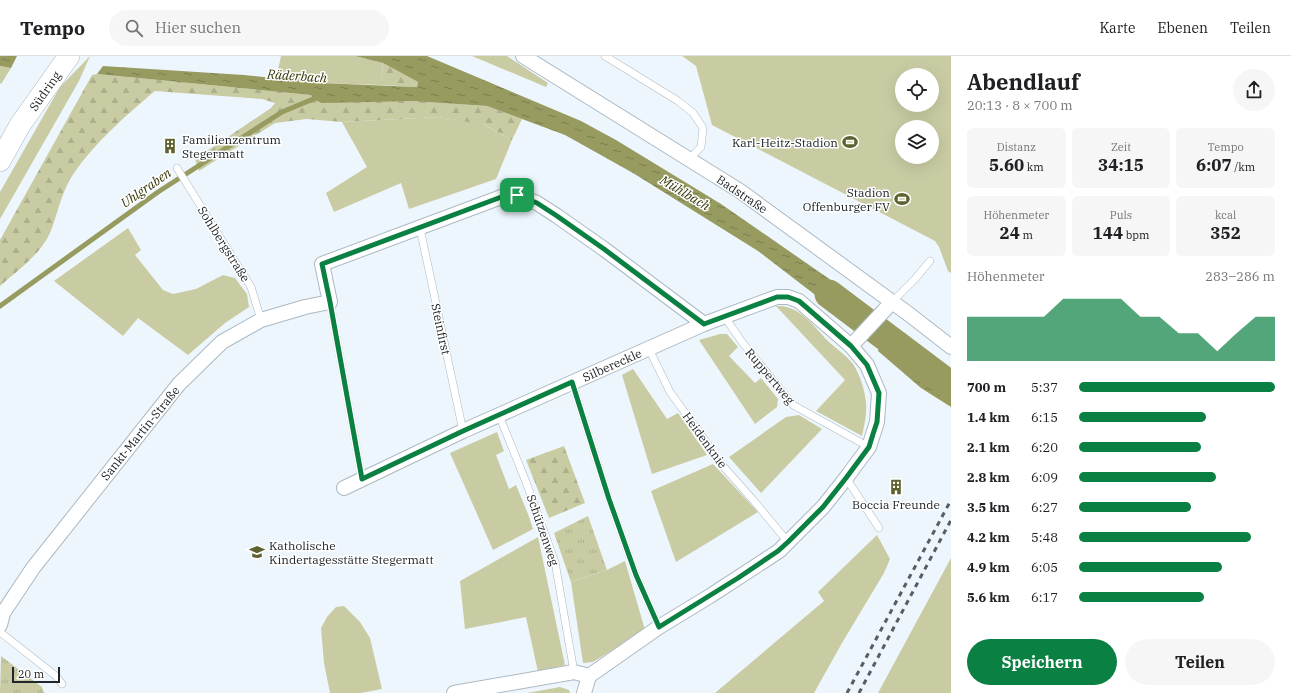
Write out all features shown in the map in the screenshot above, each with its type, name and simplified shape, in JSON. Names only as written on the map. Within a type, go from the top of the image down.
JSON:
[{"type":"street","name":"Südring","points":[[0,161],[20,125],[51,56]]},
{"type":"street","name":"Südring","points":[[20,125],[69,56]]},
{"type":"street","name":"Badstraße","points":[[523,56],[740,191],[951,347]]},
{"type":"street","points":[[330,302],[322,264],[504,196],[517,195],[537,203],[557,216],[604,249],[704,324]]},
{"type":"street","name":"Silbereckle","points":[[344,488],[463,431],[572,382],[704,324],[777,297],[788,297],[799,301],[855,342],[879,393],[877,422],[869,447],[823,507],[778,551],[738,578],[659,627],[589,676]]},
{"type":"street","name":"Sankt-Martin-Straße","points":[[0,625],[3,613],[33,568],[179,384],[222,342],[261,320],[330,302]]},
{"type":"street","points":[[855,342],[892,302]]},
{"type":"street","points":[[454,693],[574,672],[589,676],[584,693]]},
{"type":"lane","points":[[605,56],[678,101],[693,113],[703,128],[701,147],[689,159]]},
{"type":"lane","name":"Sohlbergstraße","points":[[178,169],[251,287],[261,320]]},
{"type":"lane","name":"Steinfirst","points":[[420,228],[463,431]]},
{"type":"lane","points":[[892,302],[915,279],[930,261]]},
{"type":"lane","points":[[330,302],[362,479]]},
{"type":"lane","name":"Ruppertweg","points":[[724,316],[742,342],[793,405],[869,447]]},
{"type":"lane","name":"Heidenknie","points":[[648,349],[670,392],[707,443],[715,457],[788,542]]},
{"type":"lane","points":[[572,382],[609,499],[636,575],[659,627]]},
{"type":"lane","name":"Schützenweg","points":[[499,415],[529,489],[555,562],[574,672]]},
{"type":"lane","points":[[846,478],[879,528]]},
{"type":"lane","points":[[0,632],[56,676],[62,684]]},
{"type":"green space","points":[[90,56],[79,81],[0,219],[0,192],[60,87]]},
{"type":"green space","points":[[281,56],[355,56],[383,63],[381,85],[320,83],[276,79]]},
{"type":"green space","points":[[472,56],[507,56],[548,83],[546,87]]},
{"type":"green space","name":"Karl-Heitz-Stadion","points":[[682,56],[951,56],[951,273],[948,271],[939,247],[935,241],[712,125],[696,66]]},
{"type":"green space","points":[[383,63],[418,82],[417,87],[381,85]]},
{"type":"green space","points":[[0,66],[11,68],[1,84],[0,83]]},
{"type":"green space","points":[[97,74],[311,95],[313,99],[411,101],[487,106],[522,119],[512,140],[485,125],[439,117],[342,122],[307,119],[275,123],[199,171],[195,159],[271,108],[275,103],[262,99],[155,91],[120,122],[86,157],[66,187],[46,241],[28,262],[0,286],[0,240],[92,75]]},
{"type":"green space","points":[[439,117],[483,124],[512,140],[496,179],[409,209],[401,183],[334,212],[326,193],[367,167],[342,122]]},
{"type":"green space","points":[[128,228],[141,250],[135,255],[163,290],[173,294],[196,289],[223,275],[235,278],[247,294],[249,307],[225,323],[188,355],[138,318],[123,336],[54,281]]},
{"type":"green space","points":[[776,306],[785,306],[800,313],[853,364],[860,379],[866,401],[866,416],[862,436],[816,411],[845,380]]},
{"type":"green space","points":[[720,334],[727,334],[738,347],[729,356],[755,383],[761,378],[778,399],[777,407],[755,424],[699,340]]},
{"type":"green space","points":[[633,369],[667,419],[678,413],[707,455],[652,474],[622,375]]},
{"type":"green space","points":[[799,415],[822,429],[761,493],[729,457],[786,417]]},
{"type":"green space","points":[[497,432],[504,451],[496,455],[509,489],[516,485],[533,529],[493,550],[450,453]]},
{"type":"green space","points":[[564,446],[585,503],[549,518],[526,460]]},
{"type":"green space","points":[[713,464],[758,512],[676,562],[651,491]]},
{"type":"green space","points":[[588,516],[607,570],[571,582],[554,533]]},
{"type":"green space","points":[[877,535],[890,559],[884,573],[814,693],[715,693],[824,601],[818,592]]},
{"type":"green space","points":[[538,537],[565,665],[538,672],[526,617],[465,629],[460,581]]},
{"type":"green space","points":[[951,558],[951,693],[878,693]]},
{"type":"green space","points":[[625,561],[645,630],[593,662],[583,663],[571,582],[607,570]]},
{"type":"green space","points":[[344,606],[360,622],[370,638],[382,689],[361,693],[330,693],[324,663],[321,628],[327,617],[336,607]]},
{"type":"green space","points":[[1,656],[42,687],[44,693],[0,693]]},
{"type":"green space","points":[[560,687],[569,690],[570,693],[527,693]]},
{"type":"water","points":[[0,56],[17,56],[11,68],[0,66]]},
{"type":"water","points":[[355,56],[427,56],[581,121],[616,140],[721,204],[867,305],[864,314],[853,324],[758,251],[633,173],[565,135],[487,106],[411,101],[322,103],[313,99],[311,95],[97,74],[103,66],[244,75],[320,83],[417,87],[418,82],[383,63]]},
{"type":"water","points":[[896,331],[951,379],[951,407],[921,388],[878,351],[884,339]]},
{"type":"waterway","name":"Uhlgraben","points":[[0,306],[158,192],[282,112],[318,97]]},
{"type":"waterway","name":"Mühlbach","points":[[829,294],[951,386]]},
{"type":"railway","points":[[847,693],[951,500]]},
{"type":"railway","points":[[859,693],[951,520]]},
{"type":"place","name":"Karl-Heitz-Stadion","points":[[850,142]]},
{"type":"place","name":"Familienzentrum Stegermatt","points":[[170,146]]},
{"type":"place","name":"Stadion Offenburger FV","points":[[902,199]]},
{"type":"place","name":"Boccia Freunde","points":[[896,487]]},
{"type":"place","name":"Katholische Kindertagesstätte Stegermatt","points":[[257,552]]},
{"type":"route","points":[[517,195],[537,203],[557,216],[604,249],[704,324],[777,297],[788,297],[799,301],[851,346],[867,365],[874,378],[879,393],[877,422],[869,447],[823,507],[778,551],[710,596],[659,627],[636,575],[609,499],[572,382],[463,431],[362,479],[322,264],[504,196],[517,195]]},
{"type":"water label","name":"Räderbach","points":[[297,76]]}]
